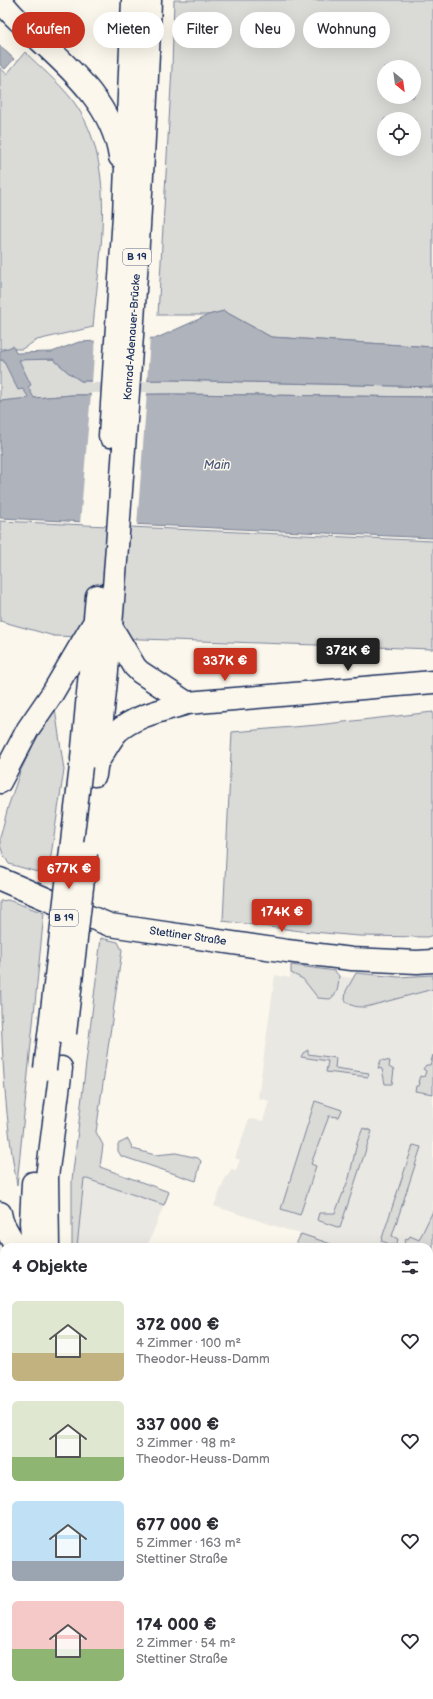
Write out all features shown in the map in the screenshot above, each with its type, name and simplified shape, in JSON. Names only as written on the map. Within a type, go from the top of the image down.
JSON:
[{"type":"main road","points":[[0,0],[58,57],[94,97],[106,116],[115,138],[120,154],[124,184]]},
{"type":"main road","name":"B 19","points":[[124,184],[133,0]]},
{"type":"main road","name":"Konrad-Adenauer-Brücke","points":[[103,622],[120,513],[137,258],[150,0]]},
{"type":"main road","name":"Konrad-Adenauer-Brücke","points":[[103,622],[109,457],[124,184]]},
{"type":"main road","name":"B 19","points":[[32,1243],[31,1222],[34,1169],[79,922],[96,763],[103,622]]},
{"type":"main road","name":"B 19","points":[[48,1243],[47,1177],[53,1068],[81,766],[103,622]]},
{"type":"main road","points":[[0,799],[2,780],[28,729],[103,622],[140,672],[187,703]]},
{"type":"main road","points":[[96,763],[116,733],[121,729],[149,715],[187,703],[433,682]]},
{"type":"main road","name":"Stettiner Straße","points":[[0,878],[110,925],[344,958],[416,962],[433,961]]},
{"type":"main road","points":[[0,1213],[2,1222],[14,1243]]},
{"type":"shaded area","points":[[174,0],[433,0],[433,347],[271,337],[224,311],[208,315],[158,315],[173,48],[232,48],[232,12],[174,12]]},
{"type":"shaded area","points":[[25,52],[65,91],[86,122],[96,149],[101,178],[102,239],[93,327],[37,340],[22,349],[0,349],[0,68],[7,74]]},
{"type":"shaded area","points":[[53,359],[81,381],[172,380],[433,387],[433,397],[171,394],[72,395],[0,401],[0,360]]},
{"type":"shaded area","points":[[0,521],[433,541],[433,649],[54,636],[0,621]]},
{"type":"shaded area","points":[[55,708],[64,770],[48,875],[9,864],[3,854],[0,845],[0,838],[8,807],[20,772],[44,722]]},
{"type":"shaded area","points":[[433,712],[433,935],[427,937],[359,936],[301,931],[223,921],[232,732],[317,725]]},
{"type":"shaded area","points":[[8,900],[44,913],[17,1185],[7,1115],[2,1043],[0,901]]},
{"type":"shaded area","points":[[101,938],[118,942],[122,950],[96,1132],[103,1145],[100,1167],[169,1192],[164,1205],[84,1178],[77,1243],[72,1243],[72,1180]]},
{"type":"shaded area","points":[[291,965],[335,971],[339,976],[352,978],[356,973],[399,977],[433,975],[433,1211],[419,1240],[406,1239],[404,1243],[328,1243],[214,1206],[226,1176],[228,1176],[231,1169],[236,1170],[240,1160],[235,1158],[249,1119],[263,1121],[269,1101],[258,1098],[275,975],[290,978]]},
{"type":"shaded area","points":[[291,965],[335,971],[339,976],[338,989],[333,997],[330,999],[318,998],[303,979],[291,973]]},
{"type":"shaded area","points":[[356,973],[399,977],[433,975],[433,989],[366,1007],[357,1007],[345,1000],[346,991]]},
{"type":"shaded area","points":[[308,1050],[308,1054],[336,1058],[335,1068],[369,1073],[368,1077],[326,1072],[328,1061],[301,1057],[303,1053]]},
{"type":"shaded area","points":[[433,1055],[433,1094],[415,1091],[416,1086],[419,1086],[420,1082],[418,1082],[420,1076],[424,1077],[426,1071],[423,1069],[426,1065],[430,1065]]},
{"type":"shaded area","points":[[381,1060],[390,1061],[389,1067],[394,1070],[392,1084],[385,1084],[382,1069],[378,1068]]},
{"type":"shaded area","points":[[315,1101],[342,1110],[339,1117],[329,1116],[311,1164],[316,1166],[300,1215],[281,1209]]},
{"type":"shaded area","points":[[363,1128],[372,1131],[340,1228],[317,1220],[319,1213],[335,1213],[349,1178],[357,1143]]},
{"type":"shaded area","points":[[128,1139],[133,1149],[155,1155],[176,1153],[198,1158],[201,1161],[196,1181],[121,1156],[118,1151],[118,1144]]},
{"type":"shaded area","points":[[413,1145],[421,1147],[392,1236],[398,1239],[397,1243],[387,1243],[381,1241]]},
{"type":"shaded area","points":[[83,1178],[164,1205],[149,1243],[77,1243]]},
{"type":"shaded area","points":[[433,1211],[433,1243],[404,1243],[406,1238],[408,1239],[410,1236],[419,1240]]},
{"type":"shaded area","points":[[301,1234],[328,1243],[296,1243]]},
{"type":"water","points":[[0,46],[14,59],[5,69],[0,65]]},
{"type":"water","name":"Main","points":[[224,311],[271,337],[433,347],[433,387],[172,380],[81,381],[53,359],[19,360],[31,385],[28,387],[34,398],[72,395],[171,394],[433,397],[433,538],[0,518],[0,401],[29,398],[23,389],[18,390],[3,360],[0,360],[0,351],[13,346],[16,353],[52,352],[79,342],[157,338],[208,315]]},
{"type":"pier","points":[[150,337],[147,382],[92,383],[95,339]]},
{"type":"pier","points":[[147,392],[137,526],[80,524],[91,393]]}]
